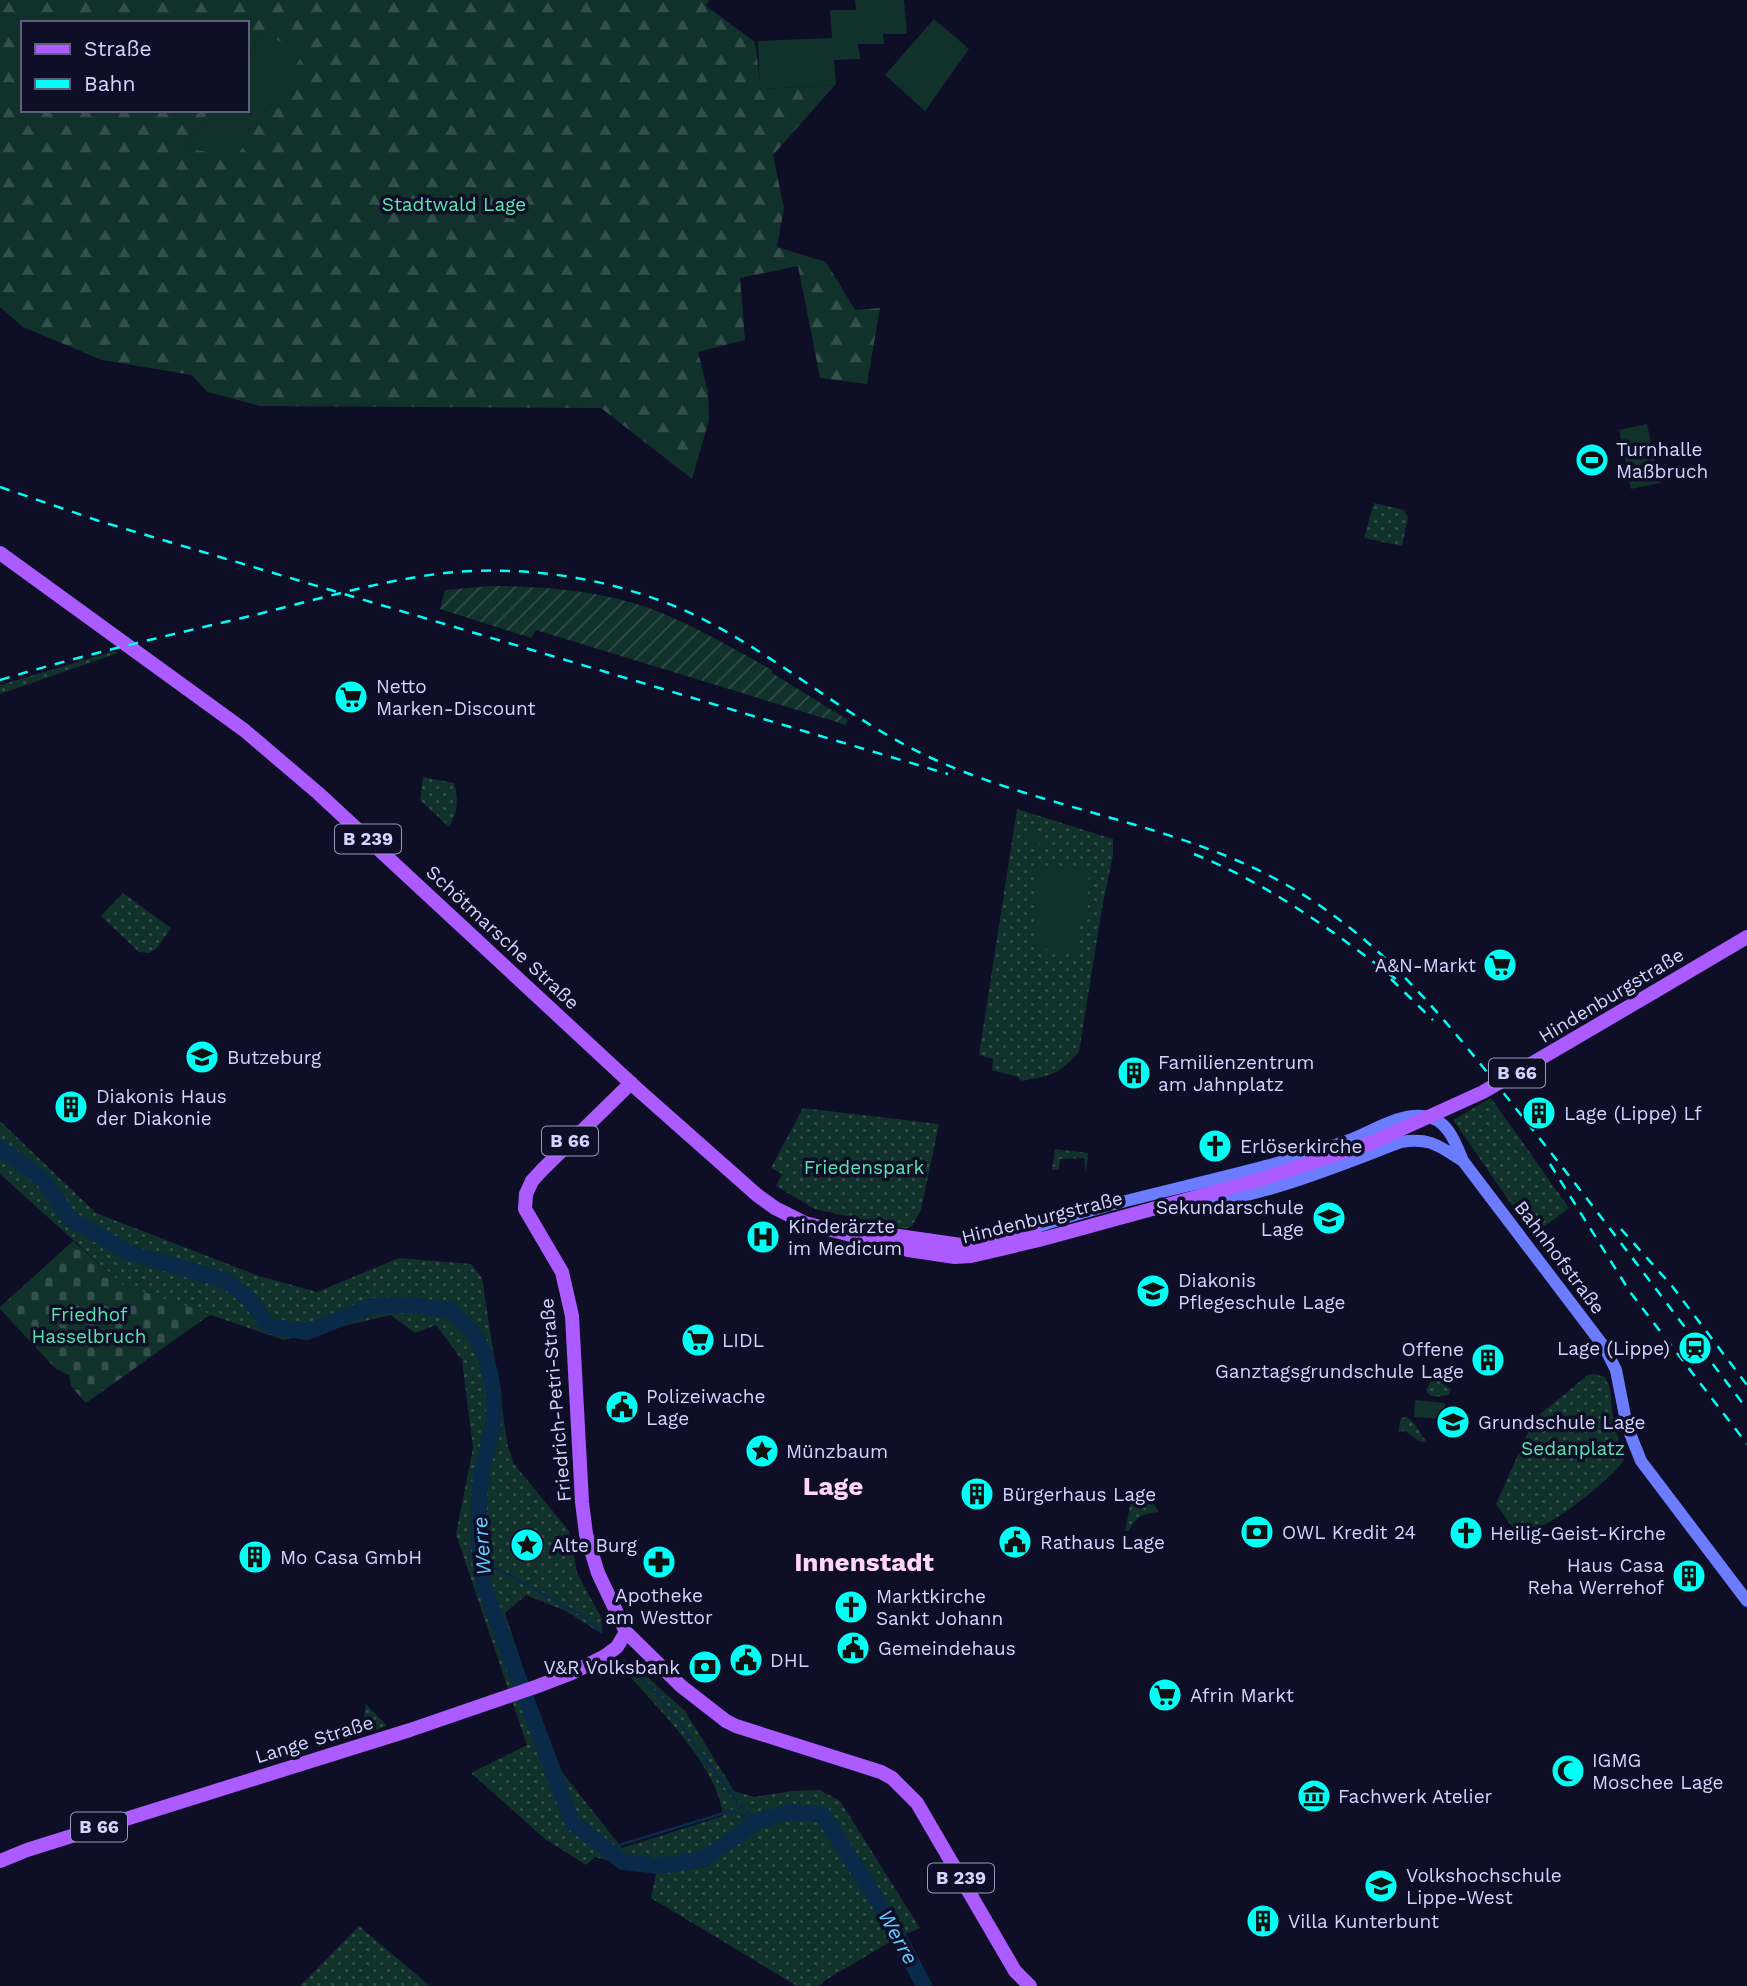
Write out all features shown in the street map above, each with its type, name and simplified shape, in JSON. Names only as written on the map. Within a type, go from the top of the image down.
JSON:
[{"type":"main road","name":"Schötmarsche Straße","points":[[0,553],[237,725],[467,929],[631,1083],[775,1208],[805,1223],[869,1241],[931,1254]]},
{"type":"main road","name":"Hindenburgstraße","points":[[931,1254],[971,1256],[1303,1167],[1373,1142],[1492,1087],[1747,937]]},
{"type":"main road","name":"Friedrich-Petri-Straße","points":[[626,1632],[598,1573],[586,1534],[572,1316],[562,1272],[525,1209],[526,1194],[532,1181],[631,1083]]},
{"type":"main road","name":"Hindenburgstraße","points":[[1009,1237],[1084,1212],[1270,1166],[1349,1140],[1408,1116],[1416,1116]]},
{"type":"main road","name":"Bahnhofstraße","points":[[1416,1116],[1432,1118],[1450,1132],[1452,1148],[1609,1356],[1619,1384],[1627,1426],[1641,1461],[1747,1601]]},
{"type":"main road","name":"Hindenburgstraße","points":[[1160,1207],[1217,1202],[1264,1190],[1330,1170],[1401,1142],[1423,1140],[1452,1148]]},
{"type":"main road","name":"Hindenburgstraße","points":[[822,1227],[870,1231],[961,1245],[1059,1228],[1159,1201],[1219,1190]]},
{"type":"main road","name":"Lange Straße","points":[[0,1861],[47,1843],[410,1730],[572,1674],[614,1649],[626,1632]]},
{"type":"main road","name":"B 239","points":[[626,1632],[681,1686],[726,1721],[881,1772],[892,1778],[917,1802],[1015,1971],[1030,1986]]},
{"type":"green space","name":"Stadtwald Lage","points":[[0,0],[709,0],[706,6],[755,42],[761,89],[835,85],[773,155],[784,208],[777,247],[826,262],[855,310],[880,308],[867,384],[820,378],[798,266],[740,278],[745,340],[698,352],[708,392],[709,420],[692,479],[601,408],[261,406],[207,392],[192,375],[102,360],[23,327],[0,307]]},
{"type":"green space","points":[[855,0],[904,0],[907,34],[883,34],[884,44],[858,44],[860,59],[834,60],[836,85],[760,89],[758,41],[832,38],[830,10],[856,10]]},
{"type":"green space","points":[[934,19],[969,49],[925,111],[885,75]]},
{"type":"green space","points":[[262,34],[305,51],[235,159],[185,147],[209,112],[248,112],[248,55]]},
{"type":"green space","points":[[1647,424],[1660,483],[1631,489],[1619,430]]},
{"type":"green space","points":[[1374,503],[1404,510],[1408,517],[1402,546],[1364,538]]},
{"type":"green space","points":[[491,586],[578,591],[621,600],[662,613],[772,670],[772,673],[848,720],[846,725],[536,630],[531,638],[440,609],[445,590]]},
{"type":"green space","points":[[115,651],[118,653],[0,694],[0,685]]},
{"type":"green space","points":[[423,777],[454,783],[457,805],[449,827],[420,800]]},
{"type":"green space","points":[[1017,809],[1113,839],[1113,855],[1079,1052],[1053,1073],[1021,1081],[1018,1077],[992,1070],[993,1059],[979,1055]]},
{"type":"green space","points":[[1022,832],[1049,839],[1047,846],[1020,840]]},
{"type":"green space","points":[[1038,866],[1089,868],[1087,926],[1078,926],[1077,950],[1035,949]]},
{"type":"green space","points":[[123,893],[171,928],[156,949],[149,953],[139,952],[101,916]]},
{"type":"green space","points":[[1491,1098],[1569,1208],[1533,1235],[1453,1120]]},
{"type":"green space","name":"Friedenspark","points":[[803,1108],[939,1124],[921,1210],[912,1226],[905,1229],[815,1209],[776,1186],[782,1174],[771,1168]]},
{"type":"green space","points":[[0,1121],[96,1213],[259,1276],[317,1292],[399,1258],[471,1264],[482,1278],[508,1447],[514,1464],[569,1531],[577,1573],[602,1619],[602,1634],[566,1611],[526,1595],[505,1613],[554,1762],[622,1848],[723,1816],[718,1795],[695,1753],[615,1659],[632,1663],[685,1711],[734,1791],[754,1797],[820,1790],[840,1801],[920,1928],[898,1937],[824,1981],[820,1986],[797,1986],[651,1898],[656,1874],[595,1857],[586,1865],[545,1839],[471,1773],[527,1745],[456,1534],[473,1448],[462,1360],[436,1325],[415,1333],[391,1315],[284,1340],[123,1285],[0,1174]]},
{"type":"green space","points":[[1055,1149],[1088,1153],[1086,1173],[1084,1158],[1060,1159],[1059,1170],[1052,1170]]},
{"type":"green space","name":"Friedhof Hasselbruch","points":[[73,1241],[123,1285],[211,1314],[86,1403],[71,1386],[69,1375],[56,1369],[0,1309]]},
{"type":"green space","points":[[1437,1369],[1454,1378],[1445,1381],[1451,1389],[1449,1395],[1433,1396],[1426,1390]]},
{"type":"green space","name":"Sedanplatz","points":[[1588,1375],[1605,1377],[1610,1389],[1613,1420],[1624,1460],[1596,1488],[1556,1518],[1536,1528],[1513,1528],[1496,1504],[1534,1419]]},
{"type":"green space","points":[[1415,1400],[1445,1403],[1445,1419],[1414,1417]]},
{"type":"green space","points":[[1407,1417],[1427,1443],[1405,1431],[1398,1432],[1401,1418]]},
{"type":"green space","points":[[1147,1494],[1159,1512],[1140,1517],[1129,1531],[1125,1531],[1132,1496]]},
{"type":"green space","points":[[366,1704],[387,1726],[361,1734]]},
{"type":"green space","points":[[359,1926],[430,1986],[300,1986]]},
{"type":"waterway","name":"Werre","points":[[0,1148],[43,1179],[69,1218],[129,1253],[225,1280],[249,1299],[269,1326],[307,1332],[372,1306],[414,1305],[452,1311],[469,1328],[482,1348],[493,1391],[493,1423],[481,1475],[479,1503],[485,1588],[572,1822],[623,1862],[660,1866],[704,1859],[758,1821],[790,1812],[823,1815],[891,1922],[924,1986]]},
{"type":"waterway","points":[[481,1565],[495,1568],[580,1614],[602,1632]]},
{"type":"waterway","points":[[624,1660],[661,1698],[737,1802],[758,1821]]},
{"type":"waterway","points":[[606,1849],[731,1811],[755,1820]]},
{"type":"railway","points":[[0,487],[99,521],[948,774]]},
{"type":"railway","points":[[0,680],[343,592],[445,573],[504,571],[564,576],[622,588],[679,608],[744,642],[865,722],[929,757],[971,775],[1145,828],[1231,858],[1272,877],[1347,926],[1381,954],[1412,985],[1469,1050],[1747,1409]]},
{"type":"railway","points":[[1194,854],[1250,880],[1302,911],[1401,983]]},
{"type":"railway","points":[[1391,979],[1433,1020]]},
{"type":"railway","points":[[1550,1164],[1630,1292],[1747,1444]]},
{"type":"railway","points":[[1621,1229],[1672,1286],[1747,1385]]},
{"type":"place","name":"Turnhalle Maßbruch","points":[[1592,460]]},
{"type":"place","name":"Netto Marken-Discount","points":[[351,697]]},
{"type":"place","name":"A&N-Markt","points":[[1500,965]]},
{"type":"place","name":"Butzeburg","points":[[202,1057]]},
{"type":"place","name":"Familienzentrum am Jahnplatz","points":[[1134,1073]]},
{"type":"place","name":"Diakonis Haus der Diakonie","points":[[71,1107]]},
{"type":"place","name":"Lage (Lippe) Lf","points":[[1539,1113]]},
{"type":"place","name":"Erlöserkirche","points":[[1215,1146]]},
{"type":"place","name":"Sekundarschule Lage","points":[[1329,1218]]},
{"type":"place","name":"Kinderärzte im Medicum","points":[[763,1237]]},
{"type":"place","name":"Diakonis Pflegeschule Lage","points":[[1153,1291]]},
{"type":"place","name":"LIDL","points":[[698,1340]]},
{"type":"place","name":"Lage (Lippe)","points":[[1695,1348]]},
{"type":"place","name":"Offene Ganztagsgrundschule Lage","points":[[1488,1360]]},
{"type":"place","name":"Polizeiwache Lage","points":[[622,1407]]},
{"type":"place","name":"Grundschule Lage","points":[[1453,1422]]},
{"type":"place","name":"Münzbaum","points":[[762,1451]]},
{"type":"place","name":"Bürgerhaus Lage","points":[[977,1494]]},
{"type":"place","name":"OWL Kredit 24","points":[[1257,1532]]},
{"type":"place","name":"Heilig-Geist-Kirche","points":[[1466,1533]]},
{"type":"place","name":"Rathaus Lage","points":[[1015,1542]]},
{"type":"place","name":"Alte Burg","points":[[527,1545]]},
{"type":"place","name":"Mo Casa GmbH","points":[[255,1557]]},
{"type":"place","name":"Apotheke am Westtor","points":[[659,1562]]},
{"type":"place","name":"Haus Casa Reha Werrehof","points":[[1689,1576]]},
{"type":"place","name":"Marktkirche Sankt Johann","points":[[851,1607]]},
{"type":"place","name":"Gemeindehaus","points":[[853,1648]]},
{"type":"place","name":"DHL","points":[[746,1660]]},
{"type":"place","name":"V&R Volksbank","points":[[705,1667]]},
{"type":"place","name":"Afrin Markt","points":[[1165,1695]]},
{"type":"place","name":"IGMG Moschee Lage","points":[[1568,1771]]},
{"type":"place","name":"Fachwerk Atelier","points":[[1314,1796]]},
{"type":"place","name":"Volkshochschule Lippe-West","points":[[1381,1886]]},
{"type":"place","name":"Villa Kunterbunt","points":[[1263,1921]]},
{"type":"district","name":"Lage","points":[[833,1486]]},
{"type":"district","name":"Innenstadt","points":[[864,1562]]}]
